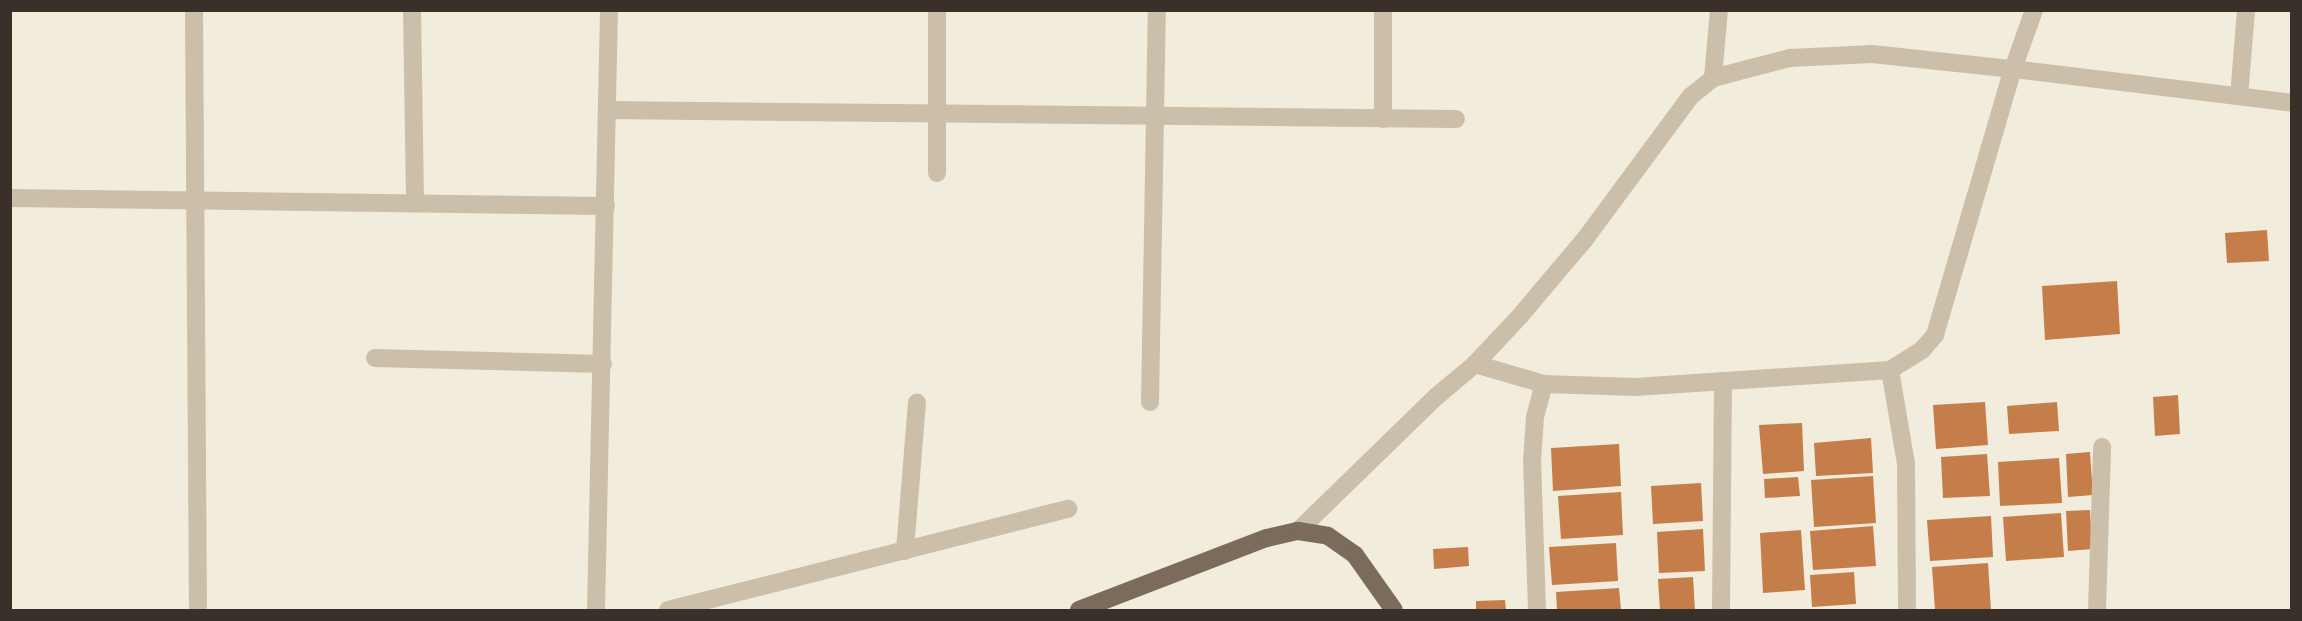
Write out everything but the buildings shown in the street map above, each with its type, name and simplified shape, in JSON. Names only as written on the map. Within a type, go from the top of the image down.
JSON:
[{"type":"main road","points":[[1079,610],[1266,538],[1298,531],[1328,536],[1355,555],[1394,610]]},
{"type":"street","points":[[194,10],[198,610]]},
{"type":"street","points":[[412,10],[415,203]]},
{"type":"street","points":[[597,610],[609,10]]},
{"type":"street","points":[[937,10],[937,173]]},
{"type":"street","points":[[1150,402],[1157,10]]},
{"type":"street","points":[[1383,10],[1383,118]]},
{"type":"street","points":[[1713,78],[1719,10]]},
{"type":"street","points":[[1475,364],[1544,384],[1635,387],[1890,370],[1922,350],[1935,335],[2013,69],[2034,10]]},
{"type":"street","points":[[2239,96],[2246,10]]},
{"type":"street","points":[[1298,531],[1437,396],[1475,364],[1585,239],[1691,96],[1713,78],[1790,58],[1872,54],[2292,103]]},
{"type":"street","points":[[608,110],[1456,119]]},
{"type":"street","points":[[10,198],[606,206]]},
{"type":"street","points":[[375,358],[603,364]]},
{"type":"street","points":[[1890,370],[1906,464],[1907,610]]},
{"type":"street","points":[[1721,610],[1723,381]]},
{"type":"street","points":[[1537,610],[1532,462],[1535,417],[1544,384]]},
{"type":"street","points":[[905,551],[917,402]]},
{"type":"street","points":[[2097,610],[2102,447]]},
{"type":"street","points":[[668,610],[1068,509]]}]
